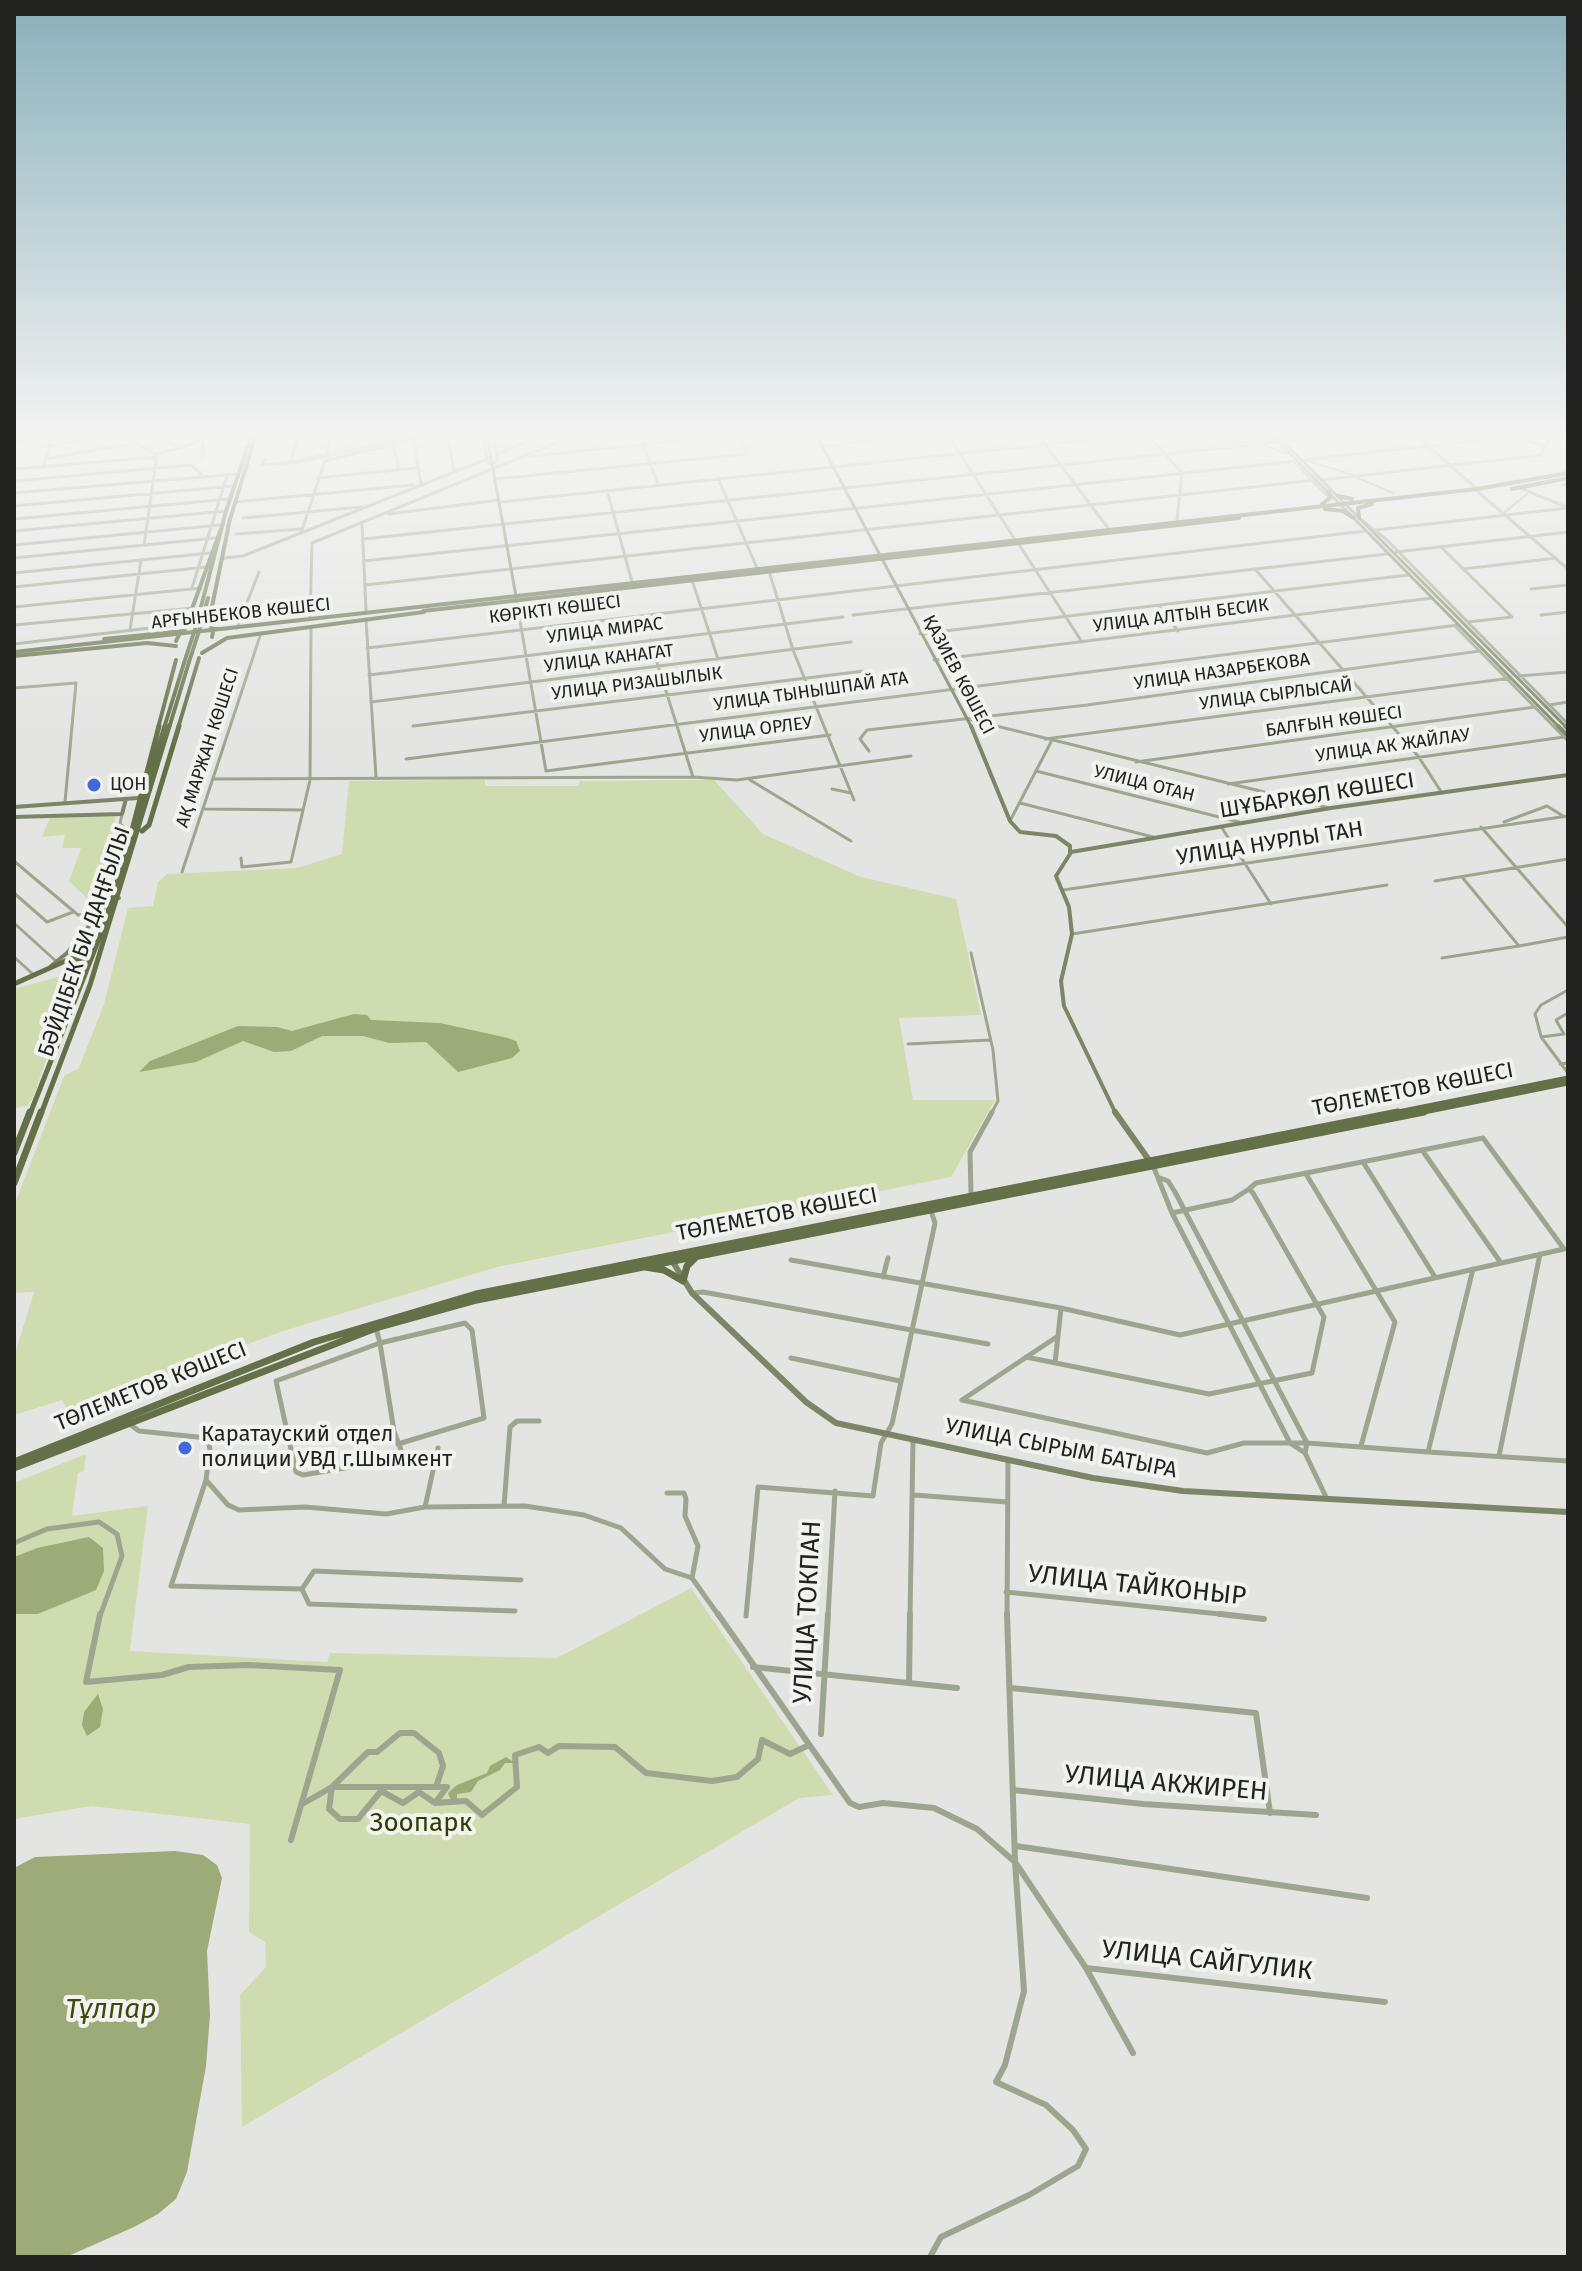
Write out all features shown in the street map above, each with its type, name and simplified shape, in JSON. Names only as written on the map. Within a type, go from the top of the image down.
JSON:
[{"type":"main road","name":"БӘЙДІБЕК БИ ДАҢҒЫЛЫ","points":[[14,1153],[111,899],[187,663],[221,537]]},
{"type":"main road","points":[[133,833],[149,825],[200,655],[212,633],[209,621],[224,558],[224,537]]},
{"type":"main road","name":"АРҒЫНБЕКОВ КӨШЕСІ","points":[[14,651],[213,636],[516,598],[769,571],[1024,537]]},
{"type":"main road","name":"АРҒЫНБЕКОВ КӨШЕСІ","points":[[516,598],[757,568],[1070,537]]},
{"type":"main road","points":[[133,833],[138,798],[176,660],[179,638],[194,608],[215,538]]},
{"type":"main road","points":[[14,651],[147,643],[366,611],[432,608]]},
{"type":"main road","points":[[176,660],[186,662],[220,640],[432,608]]},
{"type":"main road","points":[[14,651],[179,638]]},
{"type":"main road","name":"БӘЙДІБЕК БИ ДАҢҒЫЛЫ","points":[[14,1183],[90,985],[119,898],[133,833]]},
{"type":"main road","points":[[14,984],[72,958],[84,959],[89,963]]},
{"type":"main road","name":"ТӨЛЕМЕТОВ КӨШЕСІ","points":[[14,1465],[376,1328],[477,1300],[641,1267],[671,1258],[930,1209],[1568,1078]]},
{"type":"main road","name":"ТӨЛЕМЕТОВ КӨШЕСІ","points":[[14,1465],[363,1325],[476,1294],[671,1258],[971,1194],[1060,1180]]},
{"type":"main road","points":[[641,1267],[664,1270],[683,1281],[687,1266],[699,1255]]},
{"type":"street","points":[[14,545],[96,537]]},
{"type":"street","points":[[144,545],[146,537]]},
{"type":"street","points":[[224,558],[243,556],[287,537]]},
{"type":"street","points":[[310,618],[312,543],[326,537]]},
{"type":"street","points":[[366,611],[363,539],[382,537]]},
{"type":"street","points":[[506,537],[547,777]]},
{"type":"street","points":[[364,561],[584,537]]},
{"type":"street","points":[[622,537],[632,582]]},
{"type":"street","points":[[743,537],[757,568]]},
{"type":"street","points":[[365,585],[788,537]]},
{"type":"street","name":"ҚАЗИЕВ КӨШЕСІ","points":[[871,537],[967,718],[1010,821]]},
{"type":"street","name":"КӨРІКТІ КӨШЕСІ","points":[[367,648],[1311,537]]},
{"type":"street","points":[[1373,537],[1393,552],[1408,575],[1480,651],[1549,705],[1568,726]]},
{"type":"street","points":[[1379,537],[1467,624],[1567,738]]},
{"type":"street","points":[[853,615],[1531,537],[1568,569]]},
{"type":"street","points":[[14,558],[215,538]]},
{"type":"street","points":[[192,588],[206,539]]},
{"type":"street","points":[[1018,543],[1083,642]]},
{"type":"street","points":[[1441,547],[1512,617],[1467,624]]},
{"type":"street","points":[[14,573],[210,553]]},
{"type":"street","points":[[130,630],[141,560]]},
{"type":"street","points":[[1463,569],[1568,560]]},
{"type":"street","points":[[14,587],[207,567]]},
{"type":"street","points":[[1255,569],[1418,756],[1442,793]]},
{"type":"street","points":[[769,571],[793,650],[854,800]]},
{"type":"street","points":[[237,628],[259,572]]},
{"type":"street","points":[[920,634],[1408,575]]},
{"type":"street","points":[[692,580],[718,659]]},
{"type":"street","points":[[1531,589],[1568,585]]},
{"type":"street","points":[[14,607],[201,588]]},
{"type":"street","name":"УЛИЦА АЛТЫН БЕСИК","points":[[934,660],[1432,598]]},
{"type":"street","points":[[1159,606],[1178,631]]},
{"type":"street","points":[[14,625],[194,608]]},
{"type":"street","points":[[1541,615],[1568,612]]},
{"type":"street","name":"УЛИЦА МИРАС","points":[[369,675],[843,617]]},
{"type":"street","points":[[366,620],[376,777]]},
{"type":"street","points":[[1467,624],[1514,677],[1568,726]]},
{"type":"street","points":[[14,651],[176,625]]},
{"type":"street","points":[[1456,625],[1498,660]]},
{"type":"street","name":"УЛИЦА ТЫНЫШПАЙ АТА","points":[[406,759],[1456,625]]},
{"type":"street","points":[[241,858],[242,867],[289,864],[310,780],[311,627]]},
{"type":"street","name":"АҚ МАРЖАН КӨШЕСІ","points":[[182,872],[261,633]]},
{"type":"street","points":[[650,640],[693,777]]},
{"type":"street","name":"УЛИЦА КАНАГАТ","points":[[371,702],[851,642]]},
{"type":"street","name":"УЛИЦА НАЗАРБЕКОВА","points":[[869,751],[860,739],[867,730],[1480,651]]},
{"type":"street","name":"УЛИЦА РИЗАШЫЛЫК","points":[[413,726],[864,671]]},
{"type":"street","name":"УЛИЦА СЫРЛЫСАЙ","points":[[1045,739],[1568,672]]},
{"type":"street","points":[[1514,677],[1535,707],[1567,738]]},
{"type":"street","points":[[14,688],[76,683],[62,816]]},
{"type":"street","points":[[1549,705],[1568,702]]},
{"type":"street","name":"БАЛҒЫН КӨШЕСІ","points":[[1136,762],[1535,707]]},
{"type":"street","points":[[967,718],[1226,785],[1331,808]]},
{"type":"street","name":"УЛИЦА ОРЛЕУ","points":[[546,771],[830,735]]},
{"type":"street","name":"УЛИЦА АК ЖАЙЛАУ","points":[[1226,785],[1418,756],[1567,738]]},
{"type":"street","points":[[1052,741],[1010,821],[1020,832],[1037,837],[1056,836],[1070,846],[1071,852],[1056,876],[1063,890],[1072,934],[1061,981],[1064,1006],[1119,1120],[1160,1178],[1168,1181],[1307,1443],[1305,1453]]},
{"type":"street","points":[[214,779],[748,779],[911,756]]},
{"type":"street","name":"УЛИЦА ОТАН","points":[[1036,771],[1244,824]]},
{"type":"street","name":"ШҰБАРКӨЛ КӨШЕСІ","points":[[1071,852],[1331,808],[1568,775]]},
{"type":"street","points":[[748,779],[766,787],[851,841]]},
{"type":"street","points":[[832,789],[851,793]]},
{"type":"street","points":[[14,807],[138,798]]},
{"type":"street","points":[[126,799],[120,824],[133,833]]},
{"type":"street","points":[[1020,803],[1158,839]]},
{"type":"street","points":[[1498,824],[1547,806],[1566,816]]},
{"type":"street","points":[[204,809],[303,810]]},
{"type":"street","points":[[14,817],[122,814]]},
{"type":"street","points":[[1498,824],[1566,816]]},
{"type":"street","name":"УЛИЦА НУРЛЫ ТАН","points":[[1063,890],[1245,865],[1498,824]]},
{"type":"street","points":[[1481,827],[1568,927]]},
{"type":"street","points":[[1222,828],[1271,904]]},
{"type":"street","points":[[1435,881],[1567,860]]},
{"type":"street","points":[[14,861],[73,912],[81,916],[104,914]]},
{"type":"street","points":[[1462,877],[1519,946]]},
{"type":"street","points":[[1072,934],[1387,885]]},
{"type":"street","points":[[14,893],[50,923],[73,912]]},
{"type":"street","points":[[111,899],[119,898]]},
{"type":"street","points":[[14,984],[57,962],[104,914]]},
{"type":"street","points":[[14,923],[57,962]]},
{"type":"street","points":[[1442,958],[1568,937]]},
{"type":"street","points":[[971,953],[990,1040],[998,1101],[970,1152],[971,1194]]},
{"type":"street","points":[[14,957],[34,975]]},
{"type":"street","points":[[1568,990],[1541,1005],[1535,1014],[1541,1037],[1568,1078]]},
{"type":"street","points":[[1541,1037],[1566,1034],[1556,1020],[1568,1013]]},
{"type":"street","points":[[908,1044],[990,1040]]},
{"type":"street","points":[[1560,1064],[1568,1063]]},
{"type":"street","points":[[791,1260],[1061,1308],[1180,1335],[1241,1319],[1566,1250],[1483,1138],[1256,1183],[1232,1200],[1172,1213]]},
{"type":"street","points":[[1422,1150],[1501,1263]]},
{"type":"street","points":[[1363,1162],[1435,1277]]},
{"type":"street","points":[[1305,1173],[1395,1322],[1361,1446]]},
{"type":"street","points":[[1160,1178],[1157,1183],[1290,1443],[1305,1453],[1327,1499]]},
{"type":"street","points":[[1026,1357],[1209,1394],[1312,1373],[1324,1319],[1318,1303],[1249,1189]]},
{"type":"street","points":[[746,1616],[758,1487],[873,1496],[881,1443],[892,1424],[923,1284],[935,1223],[930,1209]]},
{"type":"street","points":[[1499,1456],[1540,1254]]},
{"type":"street","name":"УЛИЦА СЫРЫМ БАТЫРА","points":[[671,1258],[692,1293],[814,1409],[836,1423],[1093,1478],[1183,1491],[1568,1512]]},
{"type":"street","points":[[883,1277],[888,1258]]},
{"type":"street","points":[[1428,1452],[1473,1269]]},
{"type":"street","points":[[692,1293],[703,1292],[988,1344]]},
{"type":"street","points":[[1055,1363],[1061,1308]]},
{"type":"street","points":[[276,1381],[380,1343],[465,1323],[472,1330],[484,1418],[398,1444]]},
{"type":"street","points":[[273,1366],[296,1472],[303,1475],[401,1461],[404,1458],[398,1444],[376,1328]]},
{"type":"street","points":[[1058,1336],[962,1400],[1207,1453],[1244,1443],[1307,1443],[1568,1461]]},
{"type":"street","points":[[791,1358],[900,1381]]},
{"type":"street","points":[[504,1506],[510,1427],[517,1421],[539,1421]]},
{"type":"street","points":[[126,1422],[139,1431],[207,1438],[210,1449],[206,1480],[171,1586],[302,1589]]},
{"type":"street","points":[[909,1683],[913,1438]]},
{"type":"street","points":[[425,1507],[438,1448]]},
{"type":"street","points":[[930,2257],[941,2237],[1029,2195],[1078,2166],[1086,2149],[1073,2130],[1046,2105],[996,2082],[1005,2065],[1024,1991],[1015,1862],[1006,1592],[1008,1460]]},
{"type":"street","points":[[206,1480],[228,1505],[239,1510],[305,1507],[407,1513],[425,1507],[504,1506],[584,1515],[621,1528],[665,1569],[692,1578],[698,1546],[685,1516],[686,1499],[684,1493],[667,1493]]},
{"type":"street","name":"УЛИЦА ТОКПАН","points":[[821,1734],[835,1491]]},
{"type":"street","points":[[914,1495],[1007,1502]]},
{"type":"street","points":[[14,1543],[47,1529],[99,1522],[117,1534],[122,1556],[103,1601],[86,1682],[162,1675],[189,1667],[248,1665],[340,1670],[291,1840]]},
{"type":"street","points":[[302,1589],[314,1571],[521,1580]]},
{"type":"street","name":"УЛИЦА САЙГУЛИК","points":[[692,1578],[807,1746],[850,1803],[859,1807],[883,1803],[934,1808],[977,1829],[1015,1862],[1086,1968],[1385,2002]]},
{"type":"street","points":[[302,1589],[309,1604],[515,1611]]},
{"type":"street","name":"УЛИЦА ТАЙКОНЫР","points":[[1006,1592],[1264,1619]]},
{"type":"street","points":[[753,1667],[957,1688]]},
{"type":"street","points":[[1011,1688],[1256,1713],[1270,1813]]},
{"type":"street","points":[[302,1804],[332,1787],[368,1752],[377,1752],[400,1733],[414,1733],[439,1753],[443,1766],[436,1787]]},
{"type":"street","points":[[332,1787],[329,1809],[340,1819],[358,1819],[369,1810],[381,1791],[403,1803],[419,1792],[435,1803],[466,1801],[482,1815],[517,1787],[515,1755],[539,1747],[548,1753],[559,1746],[615,1747],[646,1773],[712,1781],[737,1777],[758,1759],[762,1740],[790,1754],[807,1746]]},
{"type":"street","points":[[332,1787],[447,1787],[435,1803]]},
{"type":"street","name":"УЛИЦА АКЖИРЕН","points":[[1013,1790],[1316,1815]]},
{"type":"street","points":[[1016,1846],[1367,1898]]},
{"type":"street","points":[[1086,1968],[1133,2053]]},
{"type":"green space","points":[[485,780],[485,786],[578,786],[580,781],[714,780],[763,834],[861,877],[956,899],[981,1015],[899,1018],[913,1100],[995,1100],[951,1177],[497,1267],[283,1331],[68,1411],[62,1400],[14,1415],[14,1357],[34,1292],[14,1293],[14,1206],[64,1076],[79,1068],[104,1004],[128,908],[153,906],[158,882],[167,874],[297,868],[342,854],[349,781]]},
{"type":"green space","points":[[116,815],[100,885],[92,903],[69,881],[81,848],[62,848],[65,835],[42,837],[50,817]]},
{"type":"green space","points":[[80,971],[69,992],[33,1098],[27,1106],[14,1108],[14,989]]},
{"type":"green space","name":"Зоопарк","points":[[86,1454],[84,1471],[78,1473],[72,1516],[148,1506],[130,1651],[327,1662],[330,1653],[557,1658],[691,1588],[833,1795],[799,1798],[242,2127],[240,1995],[266,1967],[265,1942],[249,1932],[250,1824],[91,1806],[14,1819],[14,1483]]},
{"type":"water","points":[[354,1014],[367,1015],[371,1020],[440,1023],[508,1038],[516,1041],[520,1051],[512,1058],[458,1072],[426,1042],[389,1043],[363,1036],[322,1036],[291,1051],[274,1052],[243,1041],[196,1062],[139,1072],[150,1061],[238,1026],[277,1027],[292,1031]]},
{"type":"water","points":[[89,1537],[103,1548],[104,1571],[96,1590],[38,1614],[14,1614],[14,1557],[37,1548]]},
{"type":"water","points":[[98,1694],[103,1709],[100,1727],[87,1736],[82,1725],[84,1712]]},
{"type":"water","points":[[506,1757],[515,1763],[505,1763],[500,1770],[478,1781],[471,1792],[457,1794],[457,1799],[451,1801],[448,1793],[457,1785],[487,1773],[490,1766]]},
{"type":"water","name":"Тұлпар","points":[[175,1851],[203,1855],[217,1865],[222,1878],[207,1951],[210,2015],[206,2066],[187,2172],[176,2199],[158,2214],[134,2227],[66,2257],[14,2257],[14,1868],[35,1857]]},
{"type":"place","name":"ЦОН","points":[[94,785]]},
{"type":"place","name":"Каратауский отдел полиции УВД г.Шымкент","points":[[185,1448]]}]
